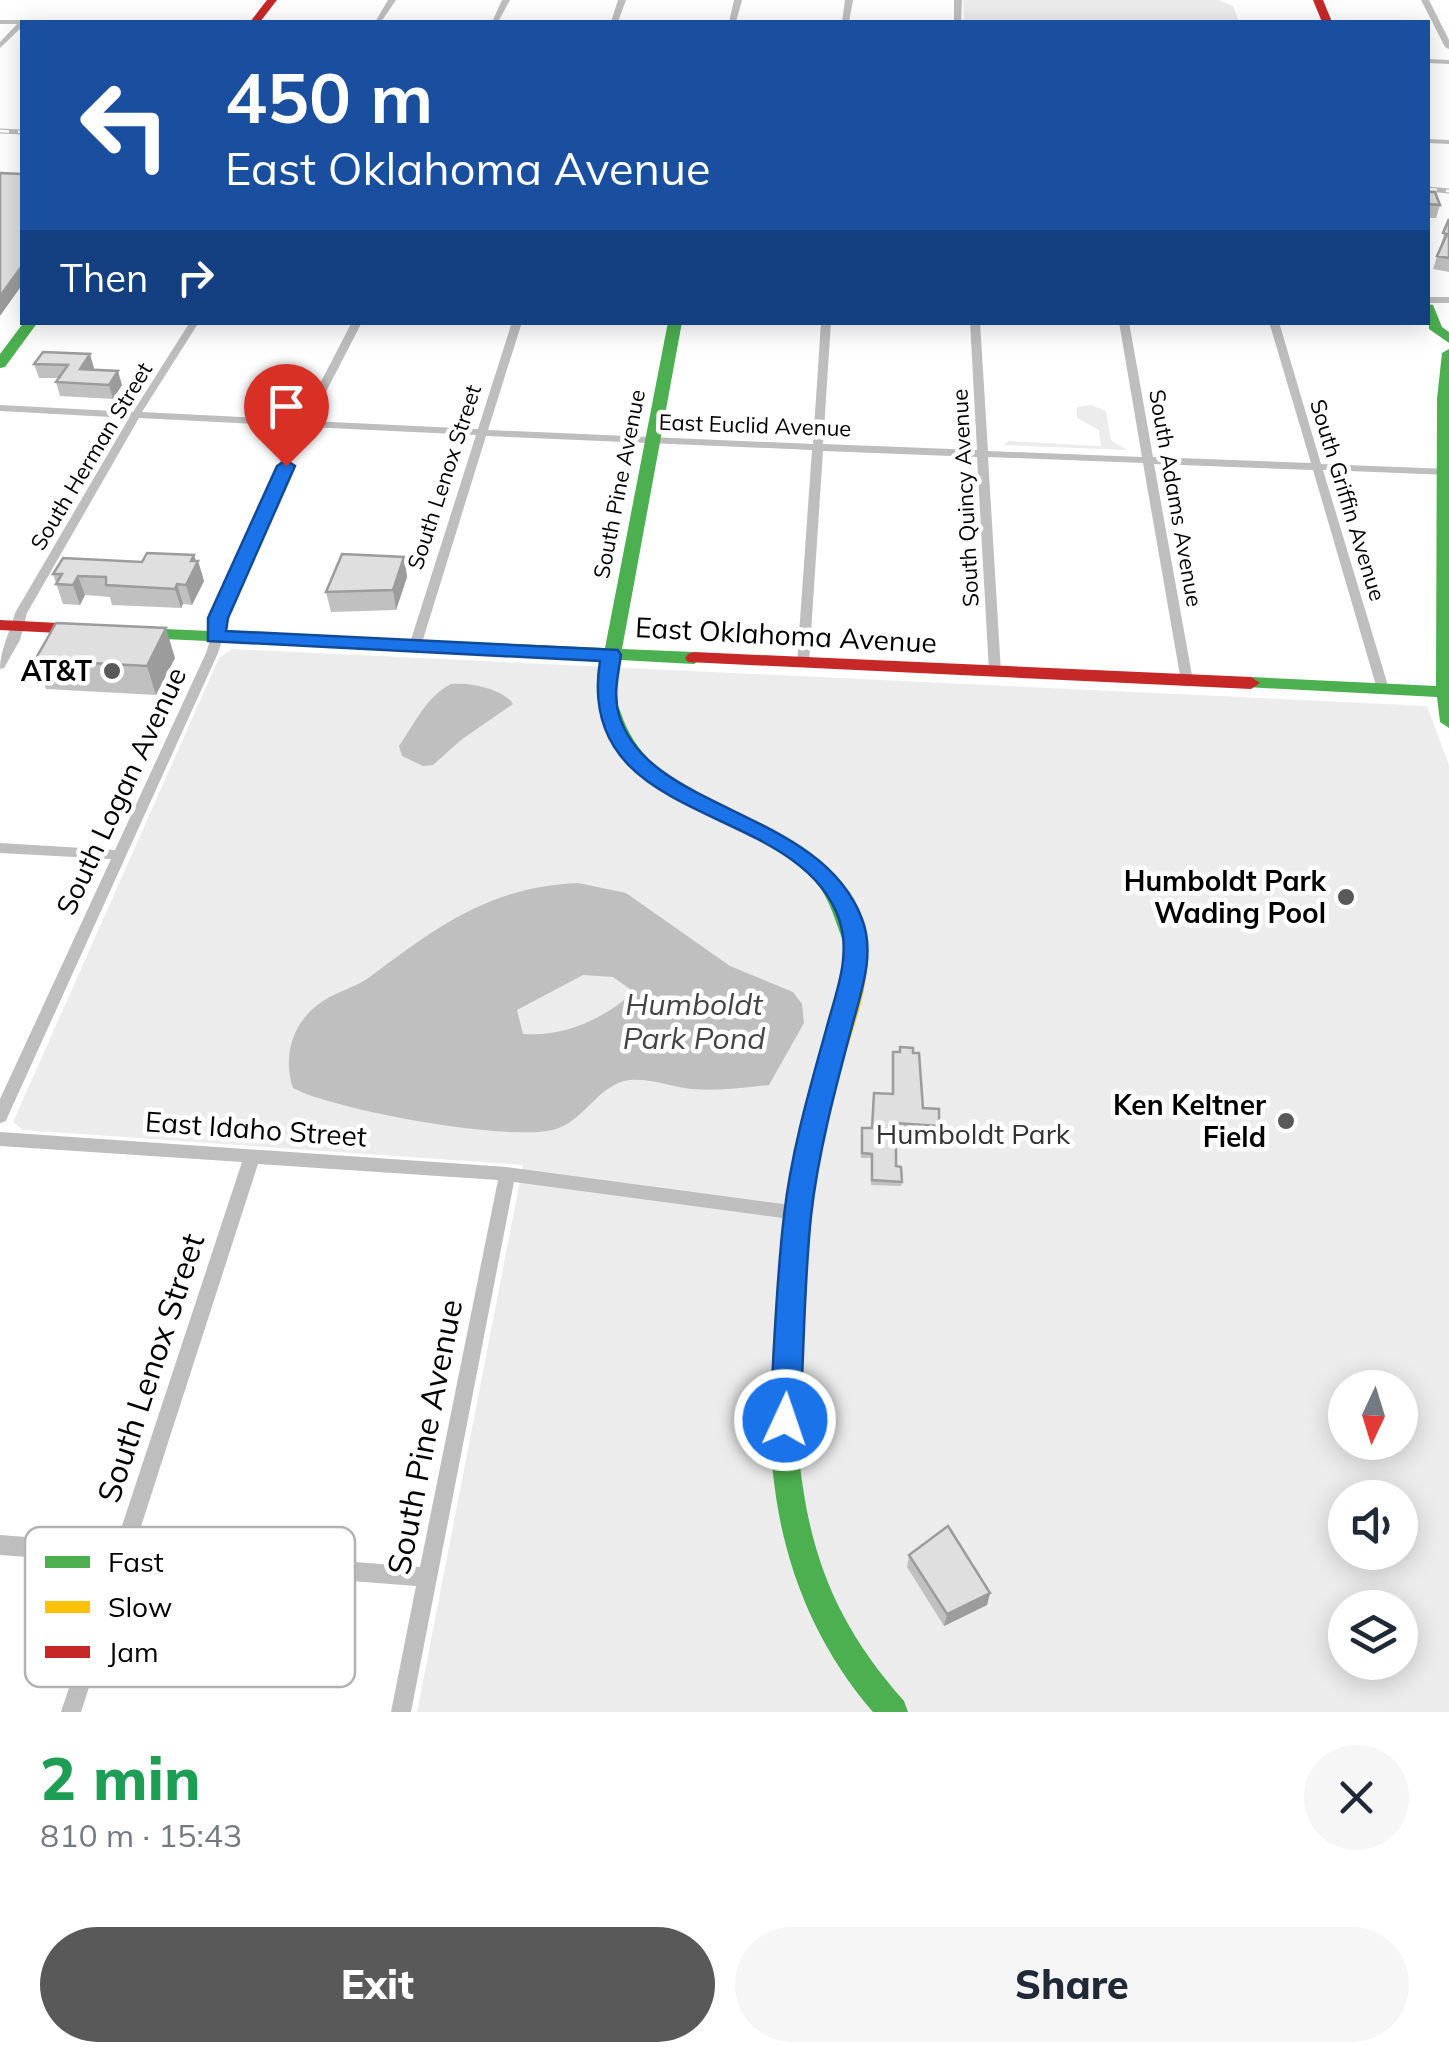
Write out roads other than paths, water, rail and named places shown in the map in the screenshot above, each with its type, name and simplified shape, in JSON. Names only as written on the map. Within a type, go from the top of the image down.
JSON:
[{"type":"street","points":[[1425,0],[1449,46]]},
{"type":"street","points":[[0,46],[20,28]]},
{"type":"street","points":[[1430,308],[1436,330],[1449,339]]},
{"type":"street","points":[[0,364],[29,325]]},
{"type":"street","name":"South Herman Street","points":[[0,665],[9,625],[23,610],[193,325]]},
{"type":"street","name":"South Logan Avenue","points":[[0,1116],[212,653],[218,618],[305,423],[355,325]]},
{"type":"street","name":"South Lenox Street","points":[[414,646],[517,325]]},
{"type":"street","name":"South Pine Avenue","points":[[674,325],[605,693],[609,717],[623,744],[644,768],[687,796],[801,856],[838,894],[852,922],[856,942],[852,989],[820,1098],[798,1214],[785,1420],[792,1512],[805,1570],[824,1618],[860,1676],[893,1712]]},
{"type":"street","points":[[803,664],[826,325]]},
{"type":"street","name":"South Quincy Avenue","points":[[975,325],[995,672]]},
{"type":"street","name":"South Adams Avenue","points":[[1125,325],[1187,680]]},
{"type":"street","name":"South Griffin Avenue","points":[[1275,325],[1384,689]]},
{"type":"street","points":[[1449,353],[1446,382],[1449,722]]},
{"type":"street","name":"East Euclid Avenue","points":[[0,408],[653,441],[1448,472]]},
{"type":"street","name":"East Oklahoma Avenue","points":[[9,625],[1446,692]]},
{"type":"street","points":[[0,848],[119,855]]},
{"type":"street","name":"East Idaho Street","points":[[0,1138],[507,1174],[798,1214]]},
{"type":"street","name":"South Lenox Street","points":[[131,1527],[252,1156]]},
{"type":"street","name":"South Pine Avenue","points":[[401,1712],[507,1174]]},
{"type":"street","points":[[0,1545],[25,1547]]},
{"type":"street","points":[[355,1572],[427,1578]]},
{"type":"street","name":"South Lenox Street","points":[[71,1712],[79,1687]]},
{"type":"water","points":[[451,684],[485,688],[502,694],[513,704],[433,765],[423,766],[402,756],[399,746],[422,711]]},
{"type":"water","name":"Humboldt Park Pond","points":[[578,883],[626,893],[730,966],[793,992],[802,1004],[804,1023],[769,1085],[702,1090],[624,1081],[566,1125],[534,1132],[424,1122],[345,1106],[293,1088],[290,1051],[297,1028],[313,1009],[366,980],[467,912],[518,892]],"holes":[[[583,975],[613,977],[634,992],[583,1024],[554,1032],[523,1034],[517,1010]]]},
{"type":"railway","points":[[0,131],[20,132]]},
{"type":"railway","points":[[1430,189],[1449,191]]},
{"type":"place","name":"AT&T","points":[[112,671]]},
{"type":"place","name":"Humboldt Park Wading Pool","points":[[1346,897]]},
{"type":"place","name":"Ken Keltner Field","points":[[1286,1121]]},
{"type":"park label","name":"Humboldt Park","points":[[973,1134]]}]
